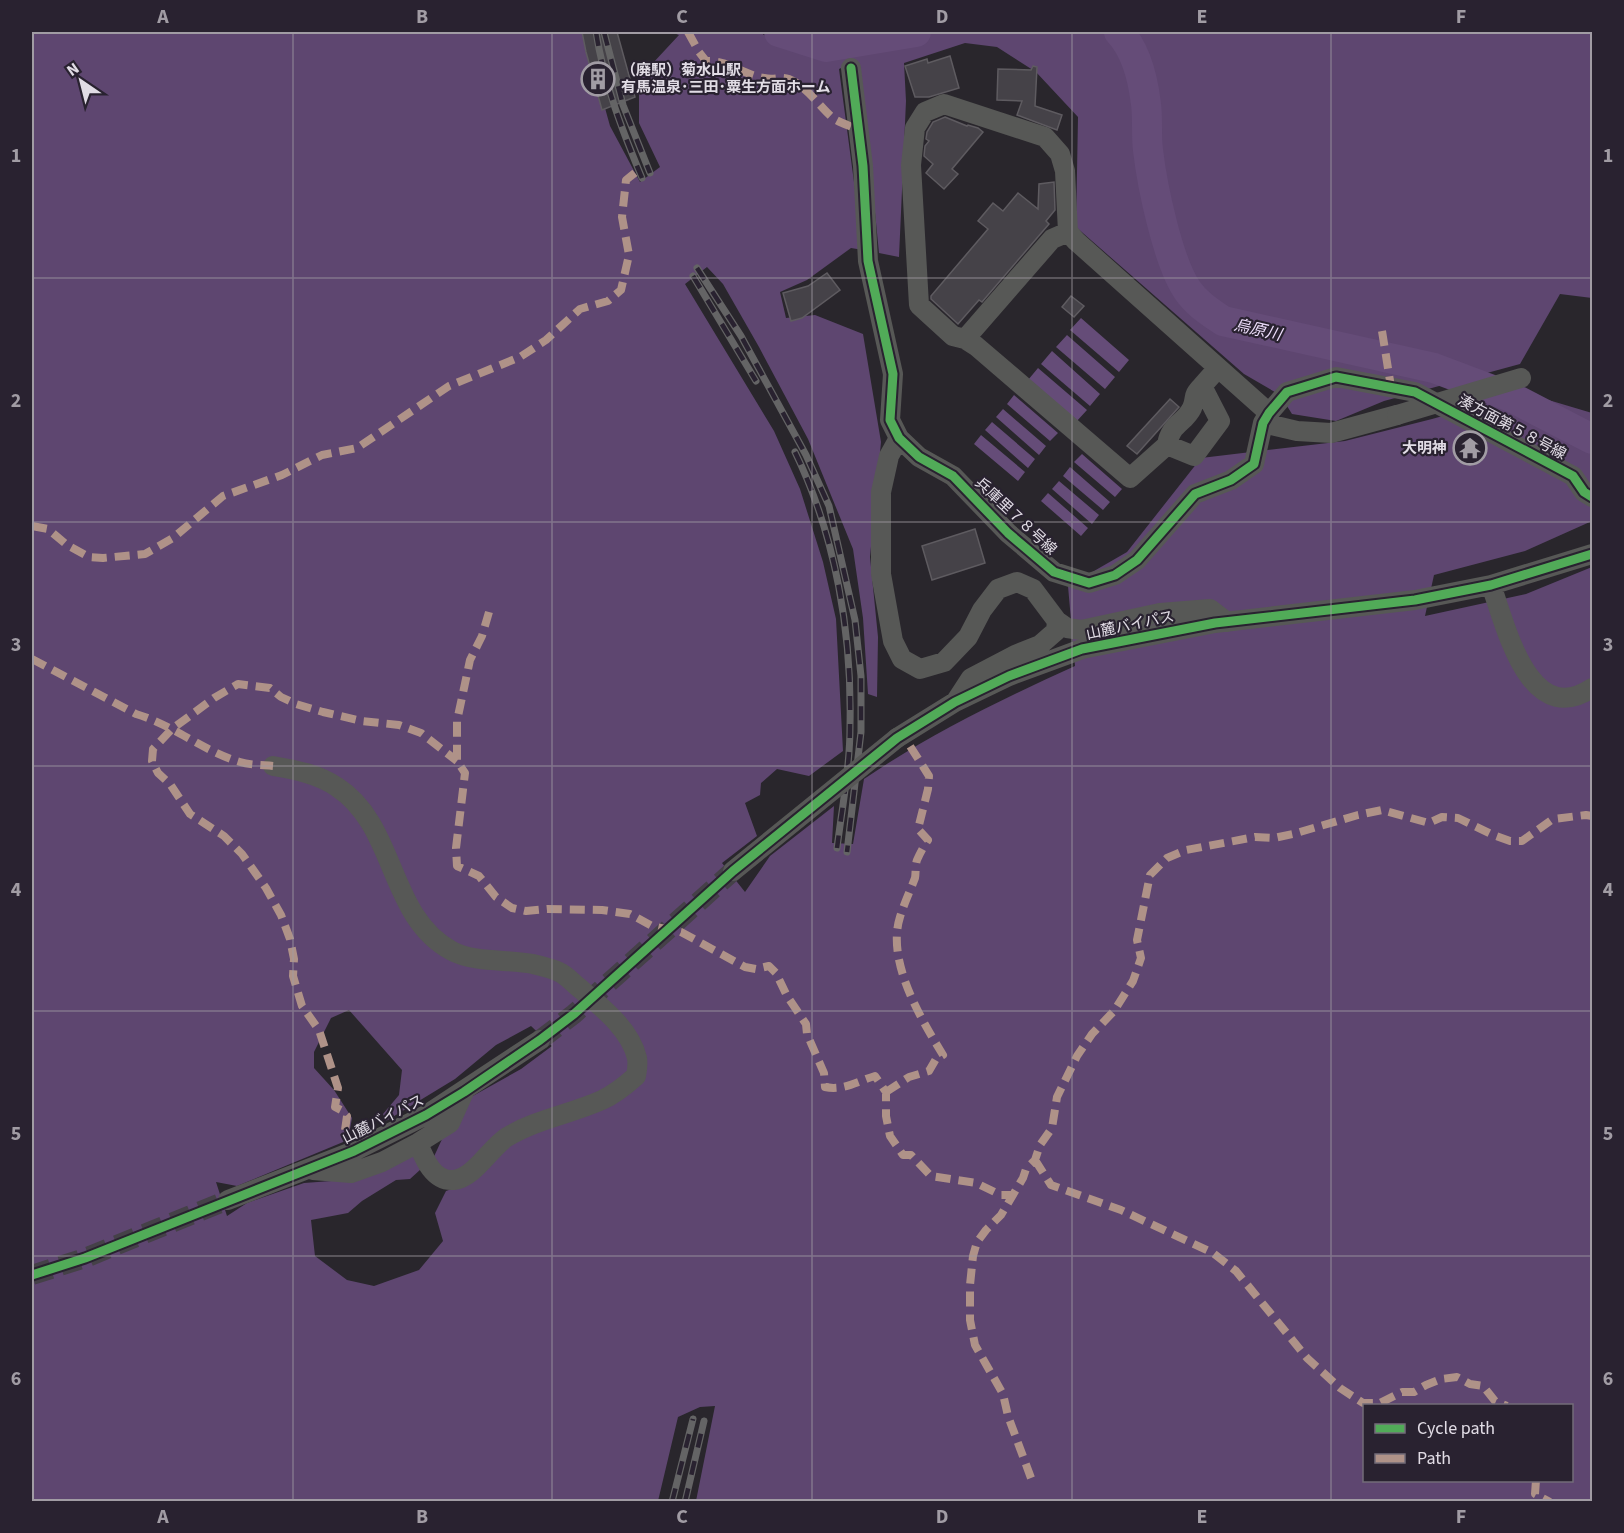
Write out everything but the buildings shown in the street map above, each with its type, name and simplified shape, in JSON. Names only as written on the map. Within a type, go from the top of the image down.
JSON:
[{"type":"street","points":[[851,68],[862,166],[868,261],[893,374],[890,420],[899,438],[890,456],[881,492],[881,574],[892,641],[902,659],[920,669],[944,662],[968,637],[982,610],[998,589],[1017,582],[1034,589],[1057,621],[1067,628],[1082,630],[1160,613],[1210,609],[1227,622]]},
{"type":"street","points":[[1218,368],[1193,394],[1192,408],[1169,435],[1167,445],[1130,478],[976,346],[965,339],[953,336],[919,305],[911,165],[915,128],[925,112],[944,104],[1045,137],[1060,154],[1065,171],[1068,232],[1218,368],[1266,418],[1297,431],[1331,433],[1521,378]]},
{"type":"street","points":[[965,339],[1052,239],[1068,232]]},
{"type":"street","name":"湊方面第５８号線","points":[[1266,418],[1287,392],[1336,377],[1415,392],[1573,476],[1584,492],[1593,497]]},
{"type":"street","points":[[1167,445],[1194,456],[1220,421],[1202,386]]},
{"type":"street","name":"兵庫里７８号線","points":[[899,438],[919,457],[953,476],[1008,533],[1054,572],[1089,583],[1115,575],[1137,560],[1195,494],[1231,480],[1254,464],[1266,418]]},
{"type":"street","name":"山麓バイパス","points":[[733,871],[897,738],[955,702],[1009,676],[1082,649],[1227,622],[1415,600],[1491,585],[1593,554]]},
{"type":"street","points":[[1491,585],[1508,636],[1523,669],[1535,684],[1551,694],[1564,698],[1583,695],[1593,688]]},
{"type":"street","points":[[955,702],[971,678],[1040,645],[1056,631],[1057,621]]},
{"type":"street","points":[[273,766],[303,772],[326,781],[340,789],[358,807],[389,858],[407,906],[427,933],[454,952],[493,961],[532,964],[561,972],[605,1010],[628,1037],[637,1059],[636,1076],[621,1089],[602,1100],[535,1123],[506,1138],[479,1164],[455,1180],[444,1179],[437,1175],[426,1161],[418,1143]]},
{"type":"street","name":"山麓バイパス","points":[[228,1200],[354,1151],[426,1115],[540,1040]]},
{"type":"street","points":[[310,1169],[351,1173],[382,1162],[450,1123],[464,1092]]},
{"type":"shaded area","points":[[32,32],[584,32],[610,126],[640,182],[660,167],[639,123],[639,78],[679,35],[671,32],[759,32],[786,47],[830,54],[853,46],[854,34],[851,32],[1592,32],[1592,298],[1560,294],[1520,364],[1384,401],[1336,421],[1292,414],[1280,395],[1244,374],[1076,227],[1078,117],[1036,72],[997,47],[965,43],[904,63],[906,101],[899,257],[879,253],[864,101],[856,61],[839,69],[863,250],[851,248],[807,280],[780,292],[786,318],[815,315],[863,334],[881,442],[870,557],[878,637],[877,697],[868,694],[863,618],[853,549],[808,439],[723,284],[707,267],[685,284],[774,431],[800,489],[823,562],[836,619],[843,751],[809,776],[777,769],[761,783],[760,795],[745,803],[757,836],[722,863],[745,892],[770,856],[834,806],[832,843],[853,844],[864,779],[967,718],[1075,666],[1068,586],[1127,552],[1201,458],[1345,441],[1525,393],[1592,413],[1592,521],[1525,551],[1434,575],[1425,616],[1526,594],[1592,567],[1592,1501],[696,1501],[715,1406],[700,1407],[678,1417],[658,1501],[32,1501]],"holes":[[[349,1010],[402,1070],[399,1095],[383,1114],[386,1121],[455,1079],[496,1045],[531,1026],[552,1046],[521,1069],[471,1097],[443,1137],[431,1163],[447,1179],[466,1184],[446,1191],[435,1213],[443,1241],[419,1270],[374,1286],[347,1280],[315,1256],[311,1220],[348,1213],[362,1201],[396,1180],[410,1179],[421,1169],[415,1152],[345,1180],[304,1183],[247,1203],[227,1216],[216,1182],[237,1186],[348,1140],[352,1118],[334,1090],[314,1068],[314,1052],[331,1018]]]},
{"type":"shaded area","points":[[1081,318],[1129,360],[1119,372],[1070,330]]},
{"type":"shaded area","points":[[1067,335],[1115,377],[1105,389],[1056,347]]},
{"type":"shaded area","points":[[1052,351],[1100,394],[1090,406],[1041,364]]},
{"type":"shaded area","points":[[1038,368],[1087,410],[1076,422],[1028,380]]},
{"type":"shaded area","points":[[1014,395],[1058,433],[1050,441],[1007,404]]},
{"type":"shaded area","points":[[1003,409],[1046,446],[1039,455],[996,417]]},
{"type":"shaded area","points":[[992,422],[1035,459],[1028,468],[985,430]]},
{"type":"shaded area","points":[[981,435],[1025,472],[1018,481],[974,444]]},
{"type":"shaded area","points":[[1082,454],[1122,489],[1115,497],[1074,462]]},
{"type":"shaded area","points":[[1070,467],[1110,502],[1103,510],[1063,476]]},
{"type":"shaded area","points":[[1059,481],[1099,515],[1092,524],[1052,489]]},
{"type":"shaded area","points":[[1048,493],[1088,528],[1081,536],[1041,501]]},
{"type":"waterway","name":"烏原川","points":[[779,32],[826,47],[916,32]]},
{"type":"waterway","name":"烏原川","points":[[1119,32],[1130,47],[1143,85],[1147,110],[1147,144],[1150,165],[1168,243],[1181,278],[1188,291],[1200,304],[1223,321],[1434,368],[1511,397],[1592,439]]},
{"type":"tunnel","points":[[540,1040],[574,1014],[733,871]]},
{"type":"tunnel","points":[[32,1275],[85,1258],[228,1200]]},
{"type":"railway","points":[[596,32],[614,106],[642,178]]},
{"type":"railway","points":[[604,32],[623,105],[650,173]]},
{"type":"railway","points":[[697,268],[741,336],[806,455],[829,506],[855,620],[861,676],[861,732],[847,852]]},
{"type":"railway","points":[[693,276],[756,381]]},
{"type":"railway","points":[[795,452],[809,484],[831,552],[839,586],[848,656],[850,741],[837,848]]},
{"type":"railway","points":[[672,1502],[693,1419]]},
{"type":"railway","points":[[685,1502],[704,1421]]},
{"type":"marked path","points":[[688,32],[706,61],[722,63],[768,79],[782,78],[795,82],[833,118],[859,130]]},
{"type":"marked path","points":[[32,526],[48,529],[67,545],[89,557],[145,554],[173,538],[223,496],[282,475],[322,455],[357,448],[449,386],[520,357],[546,340],[580,309],[608,301],[621,290],[629,255],[622,217],[626,180],[636,172]]},
{"type":"marked path","points":[[1382,331],[1391,387]]},
{"type":"marked path","points":[[489,612],[482,636],[470,660],[457,721],[457,761],[465,773],[456,848],[457,866],[479,876],[496,897],[512,908],[526,911],[602,910],[630,914],[652,926],[681,932],[745,967],[756,969],[769,966],[776,973],[787,996],[806,1024],[807,1034],[824,1073],[825,1087],[844,1087],[875,1076],[886,1092],[886,1116],[890,1136],[903,1155],[911,1155],[931,1176],[976,1183],[1001,1195],[1013,1195]]},
{"type":"marked path","points":[[32,659],[136,714],[226,757],[248,764],[273,766]]},
{"type":"marked path","points":[[345,1130],[347,1116],[335,1107],[338,1088],[319,1030],[302,1006],[293,976],[294,959],[290,939],[281,915],[266,888],[242,854],[224,836],[190,814],[170,784],[158,773],[152,761],[153,749],[172,729],[214,698],[238,684],[270,688],[281,697],[296,704],[323,712],[362,721],[399,725],[421,733],[457,761]]},
{"type":"marked path","points":[[886,1092],[909,1077],[929,1071],[936,1059],[943,1055],[908,989],[898,952],[897,934],[900,917],[915,878],[917,860],[928,840],[918,829],[929,776],[910,746]]},
{"type":"marked path","points":[[1031,1478],[1008,1416],[1003,1394],[975,1345],[970,1320],[973,1256],[977,1242],[1001,1215],[1052,1128],[1057,1097],[1077,1056],[1092,1034],[1114,1011],[1133,981],[1141,958],[1137,940],[1150,875],[1167,858],[1186,850],[1255,837],[1274,838],[1382,810],[1429,823],[1442,817],[1458,818],[1510,841],[1522,841],[1553,819],[1592,816]]},
{"type":"marked path","points":[[1035,1160],[1051,1185],[1121,1210],[1213,1253],[1236,1271],[1307,1358],[1340,1388],[1363,1403],[1380,1403],[1402,1392],[1414,1392],[1441,1379],[1457,1377],[1470,1384],[1483,1386],[1495,1401],[1502,1404]]},
{"type":"marked path","points":[[1536,1482],[1535,1494],[1550,1502]]},
{"type":"cycle path","points":[[851,68],[863,166],[868,261],[893,374],[890,420],[899,438],[919,457],[953,476],[1008,533],[1054,572],[1089,583],[1115,575],[1137,560],[1195,494],[1231,480],[1254,464],[1263,423],[1287,392],[1336,377],[1415,392],[1573,476],[1584,492],[1592,497]]},
{"type":"cycle path","points":[[32,1275],[85,1258],[354,1151],[426,1115],[464,1092],[574,1014],[733,871],[897,738],[955,702],[1009,676],[1082,649],[1215,623],[1415,600],[1491,585],[1592,554]]},
{"type":"place","name":"（廃駅）菊水山駅 有馬温泉･三田･粟生方面ホーム","points":[[598,79]]},
{"type":"place","name":"大明神","points":[[1470,448]]}]
